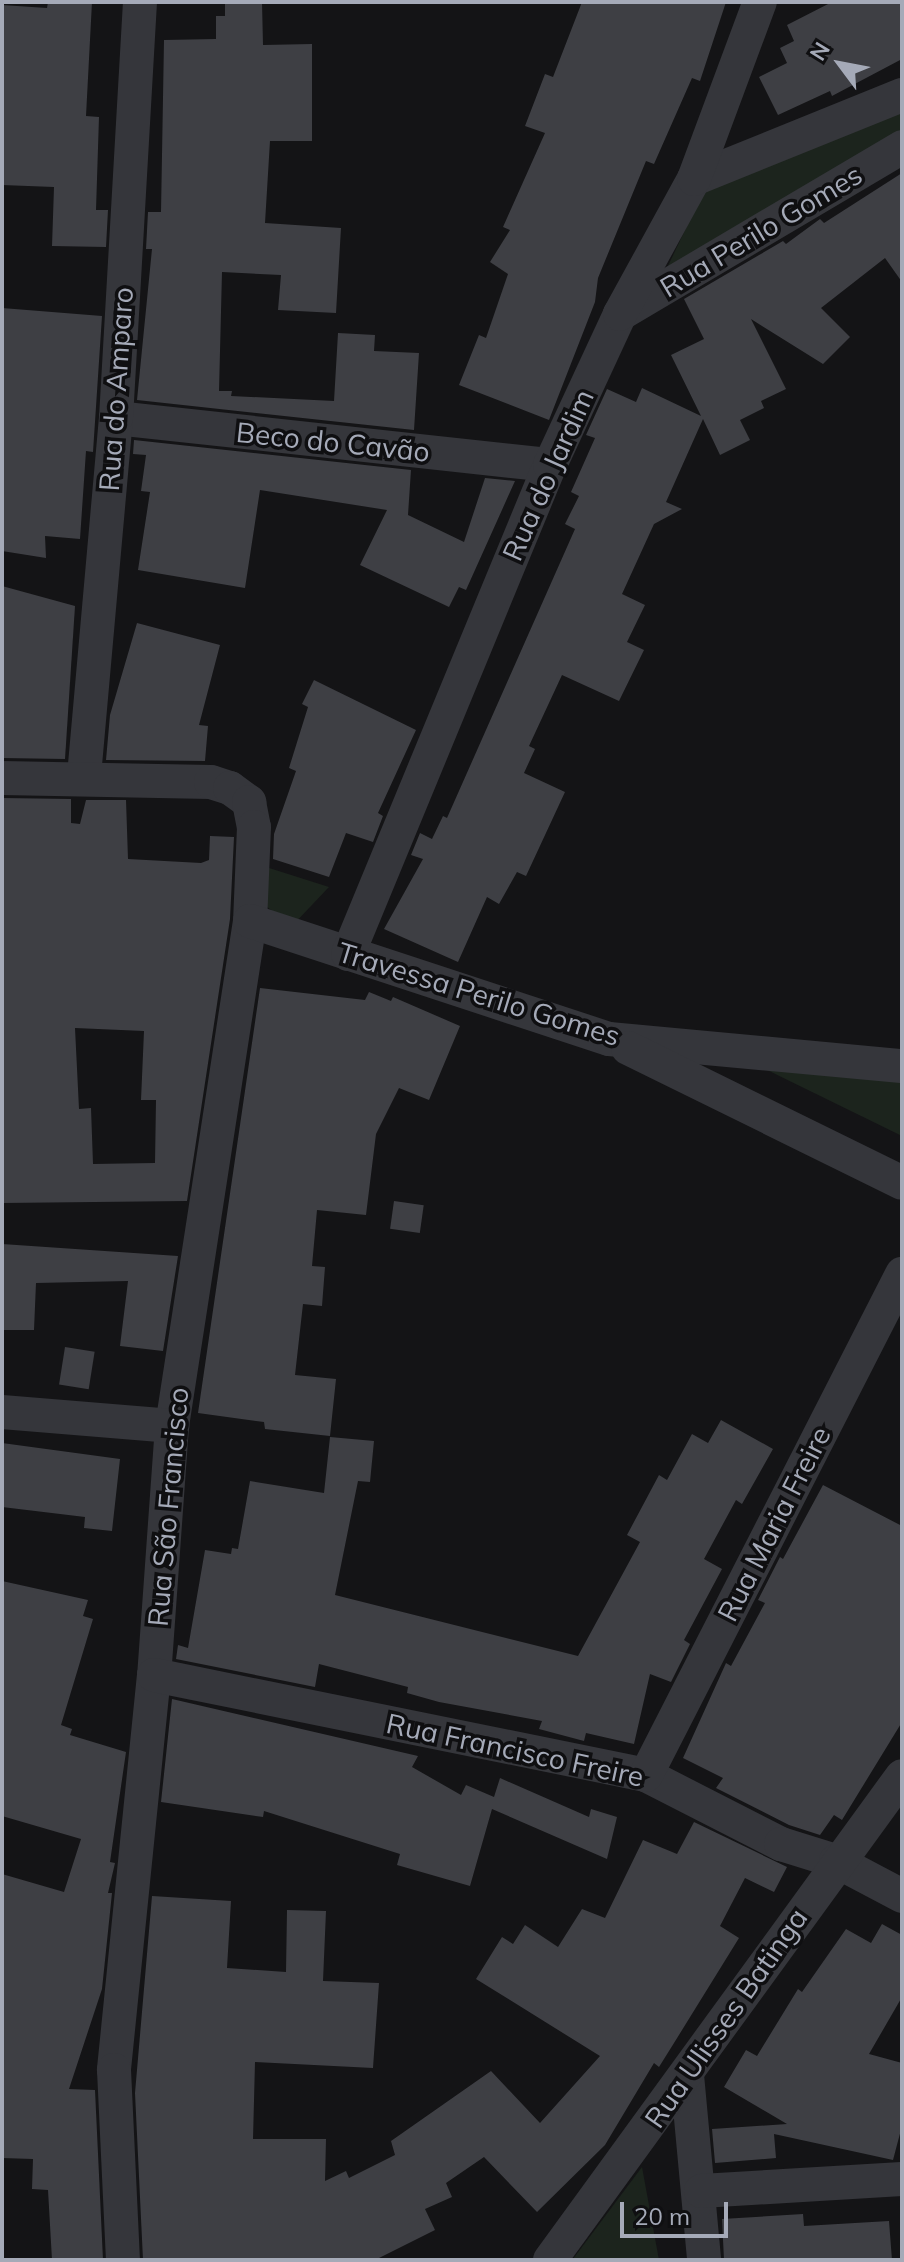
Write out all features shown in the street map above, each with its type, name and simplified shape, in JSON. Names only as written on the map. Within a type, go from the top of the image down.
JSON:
[{"type":"street","name":"Rua do Amparo","points":[[84,776],[116,418],[140,2]]},
{"type":"street","name":"Rua do Jardim","points":[[348,954],[550,465],[620,314],[694,179],[760,2]]},
{"type":"street","name":"Rua Perilo Gomes","points":[[694,179],[902,95]]},
{"type":"street","name":"Rua Perilo Gomes","points":[[620,314],[902,147]]},
{"type":"street","name":"Beco do Cavão","points":[[116,418],[550,465]]},
{"type":"street","points":[[2,778],[84,776]]},
{"type":"street","name":"Rua São Francisco","points":[[84,776],[211,782],[230,788],[249,802],[254,827],[250,921],[172,1426],[154,1675],[114,2070],[123,2260]]},
{"type":"street","name":"Travessa Perilo Gomes","points":[[250,921],[609,1039],[902,1066]]},
{"type":"street","points":[[609,1039],[902,1183]]},
{"type":"street","name":"Rua Maria Freire","points":[[646,1775],[902,1274]]},
{"type":"street","points":[[2,1412],[172,1426]]},
{"type":"street","name":"Rua Francisco Freire","points":[[154,1675],[646,1775],[781,1844],[836,1861],[902,1896]]},
{"type":"street","name":"Rua Ulisses Batinga","points":[[550,2260],[687,2075],[836,1861],[902,1776]]},
{"type":"street","points":[[687,2075],[701,2191],[704,2260]]},
{"type":"street","points":[[701,2191],[902,2179]]},
{"type":"shaded area","points":[[902,104],[902,139],[657,289],[706,186]]},
{"type":"shaded area","points":[[266,867],[329,887],[292,926],[258,900]]},
{"type":"shaded area","points":[[702,1038],[902,1062],[902,1136]]},
{"type":"shaded area","points":[[642,2167],[659,2260],[573,2260],[573,2259]]},
{"type":"building","points":[[48,2],[92,2],[86,116],[99,117],[96,210],[108,210],[106,247],[52,246],[54,187],[2,185],[2,5],[47,8]]},
{"type":"building","points":[[225,2],[262,2],[263,45],[312,44],[312,141],[270,141],[265,223],[341,228],[336,313],[278,310],[281,275],[222,272],[219,391],[232,391],[231,396],[334,401],[338,333],[375,335],[374,351],[419,353],[414,430],[137,400],[152,249],[146,249],[148,212],[161,212],[164,40],[216,39],[216,16],[225,16]]},
{"type":"building","points":[[582,2],[726,2],[700,81],[692,78],[654,164],[646,161],[598,278],[595,302],[549,420],[459,385],[479,335],[486,338],[508,274],[490,262],[510,230],[503,227],[545,133],[525,126],[545,74],[553,77]]},
{"type":"building","points":[[832,2],[902,2],[902,59],[832,96],[830,91],[778,115],[759,77],[787,63],[780,48],[794,41],[787,25]]},
{"type":"building","points":[[902,173],[902,282],[885,258],[821,308],[850,337],[823,364],[751,319],[786,389],[761,401],[764,408],[740,420],[750,440],[720,455],[703,419],[666,502],[682,509],[654,524],[622,594],[645,605],[627,642],[644,650],[619,701],[562,675],[529,746],[535,749],[524,773],[565,792],[526,876],[517,872],[499,904],[487,897],[458,962],[384,929],[423,859],[411,855],[420,833],[432,839],[443,816],[447,818],[575,529],[565,524],[579,496],[571,492],[595,438],[586,435],[607,389],[636,402],[642,388],[701,416],[671,355],[704,339],[684,299],[783,241],[786,244],[820,219],[824,223]]},
{"type":"building","points":[[2,308],[102,316],[93,452],[86,451],[80,539],[45,536],[46,558],[2,551]]},
{"type":"building","points":[[134,440],[411,470],[408,515],[464,542],[485,478],[515,481],[466,590],[459,587],[449,607],[360,565],[387,510],[260,490],[245,588],[138,570],[150,492],[141,491],[146,455],[133,454]]},
{"type":"building","points":[[2,586],[75,606],[65,759],[2,758]]},
{"type":"building","points":[[137,623],[220,645],[199,725],[208,726],[205,761],[106,760],[110,715]]},
{"type":"building","points":[[314,680],[416,730],[378,813],[383,816],[373,842],[346,833],[329,877],[273,859],[274,834],[296,771],[289,768],[308,707],[302,704]]},
{"type":"building","points":[[2,798],[71,799],[71,823],[80,824],[86,800],[126,800],[128,859],[201,863],[209,860],[210,836],[234,837],[230,919],[187,1201],[2,1203]],"holes":[[[75,1028],[144,1031],[141,1100],[156,1100],[155,1163],[93,1164],[91,1108],[79,1109]]]},
{"type":"building","points":[[260,988],[365,1000],[369,992],[391,1001],[393,997],[460,1026],[429,1100],[399,1088],[376,1134],[366,1215],[317,1210],[312,1266],[325,1267],[322,1306],[303,1304],[295,1375],[336,1379],[330,1436],[265,1429],[264,1422],[198,1413]]},
{"type":"building","points":[[394,1201],[424,1205],[420,1233],[390,1229]]},
{"type":"building","points":[[2,1244],[178,1256],[163,1351],[120,1346],[128,1281],[36,1283],[34,1330],[2,1330]]},
{"type":"building","points":[[65,1347],[95,1352],[89,1389],[59,1385]]},
{"type":"building","points":[[721,1420],[773,1449],[742,1504],[736,1500],[704,1559],[722,1569],[684,1640],[690,1644],[671,1682],[650,1674],[634,1744],[586,1733],[584,1741],[539,1729],[542,1721],[439,1702],[407,1693],[408,1687],[319,1664],[315,1687],[176,1659],[178,1645],[188,1648],[205,1550],[231,1554],[232,1548],[238,1549],[250,1481],[324,1493],[330,1437],[374,1441],[370,1482],[358,1481],[335,1595],[578,1656],[640,1542],[627,1535],[659,1475],[667,1480],[692,1434],[708,1443]]},
{"type":"building","points":[[2,1443],[120,1459],[112,1531],[84,1528],[85,1517],[2,1507]]},
{"type":"building","points":[[823,1485],[902,1526],[902,1722],[842,1820],[834,1815],[820,1835],[789,1825],[716,1788],[723,1778],[683,1758],[726,1663],[731,1666],[765,1603],[758,1600],[780,1557],[783,1559]]},
{"type":"building","points":[[2,1581],[88,1600],[83,1616],[93,1619],[61,1725],[72,1729],[70,1735],[126,1752],[110,1862],[115,1863],[108,1893],[112,1893],[102,1989],[69,2089],[95,2090],[103,2260],[52,2260],[48,2190],[32,2189],[33,2159],[2,2158],[2,1874],[64,1892],[81,1839],[2,1816]]},
{"type":"building","points":[[172,1699],[418,1756],[412,1767],[461,1795],[466,1785],[494,1797],[500,1778],[589,1817],[591,1809],[617,1817],[607,1859],[492,1809],[470,1886],[397,1865],[400,1854],[264,1811],[263,1817],[161,1802]]},
{"type":"building","points":[[694,1822],[787,1867],[774,1892],[745,1878],[720,1926],[739,1938],[674,2043],[659,2067],[654,2063],[605,2145],[537,2212],[484,2157],[446,2183],[452,2197],[425,2209],[435,2230],[375,2260],[143,2260],[135,2093],[152,1896],[231,1901],[227,1968],[286,1972],[287,1910],[326,1911],[323,1981],[379,1983],[373,2068],[255,2062],[253,2139],[326,2139],[325,2181],[346,2171],[349,2178],[395,2155],[391,2141],[491,2071],[540,2123],[600,2056],[476,1979],[502,1937],[513,1944],[525,1925],[558,1947],[582,1909],[605,1918],[643,1840],[677,1854]]},
{"type":"building","points":[[882,1924],[902,1935],[902,1997],[869,2054],[902,2063],[902,2126],[893,2160],[774,2134],[776,2158],[715,2163],[712,2129],[787,2124],[724,2087],[746,2050],[757,2056],[798,1989],[802,1992],[846,1929],[871,1943]]},
{"type":"building","points":[[803,2214],[804,2226],[889,2221],[892,2260],[724,2260],[722,2219]]}]
